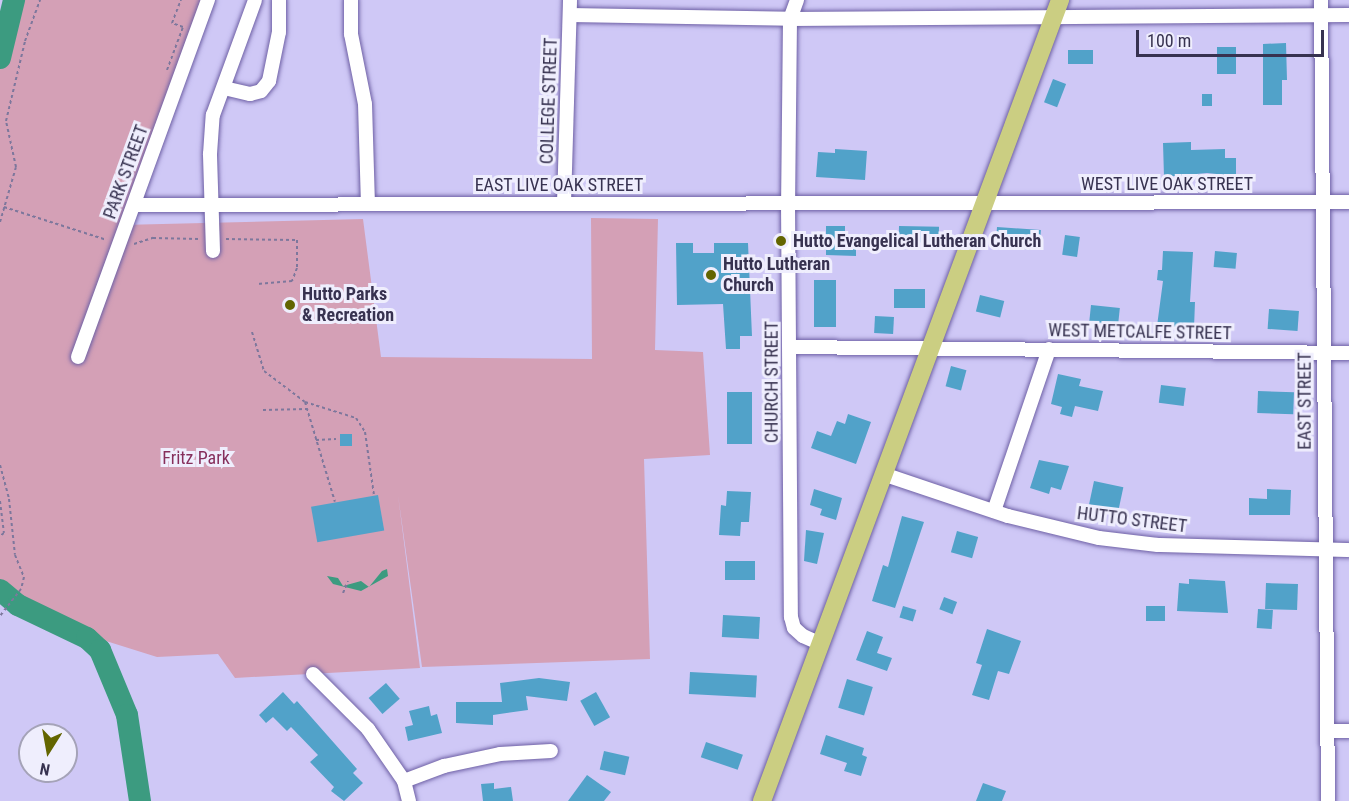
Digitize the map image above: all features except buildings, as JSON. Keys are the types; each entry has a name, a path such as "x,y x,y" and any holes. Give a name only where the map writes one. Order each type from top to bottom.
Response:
{"main road":[{"path":"762,801 1060,0"}],"street":[{"name":"PARK STREET","path":"78,357 208,0"},
{"path":"213,245 210,154 213,115 255,0"},
{"path":"224,88 250,94 261,91 269,81 279,32 279,0"},
{"path":"351,0 351,34 365,104 368,204"},
{"name":"COLLEGE STREET","path":"564,203 570,0"},
{"name":"CHURCH STREET","path":"797,0 790,19 788,202 791,617 794,628 819,643"},
{"name":"EAST STREET","path":"1321,0 1324,550 1328,801"},
{"path":"570,15 790,19 1349,15"},
{"name":"EAST LIVE OAK STREET","path":"134,205 984,201"},
{"name":"WEST LIVE OAK STREET","path":"984,201 1349,202"},
{"name":"WEST METCALFE STREET","path":"790,347 1349,353"},
{"path":"994,512 1049,349"},
{"name":"HUTTO STREET","path":"883,474 994,512 1123,541 1349,550"},
{"path":"313,674 368,729 404,780 410,801"},
{"path":"1328,731 1349,731"},
{"path":"404,780 444,766 500,754 551,751"}],"path":[{"path":"0,222 16,167 6,121 25,41 40,0"},
{"path":"164,80 183,27 172,23 181,0"},
{"path":"4,207 120,243 134,244 153,238 213,245 297,240 297,268 292,281 257,284"},
{"path":"252,332 264,371 305,402 356,418 365,432 374,495"},
{"path":"305,402 335,502"},
{"path":"264,410 307,409"},
{"path":"316,440 336,439"},
{"path":"0,465 9,500 15,555 24,577 21,589 0,616"},
{"path":"0,501 4,533 0,536"},
{"path":"344,592 348,582"}],"green space":[{"name":"Fritz Park","path":"10,0 202,0 121,225 363,219 381,357 592,359 591,218 658,219 655,350 703,352 710,455 644,459 650,659 422,667 398,495 420,668 235,678 218,654 157,657 20,614 0,598 0,45"}],"shaded area":[{"path":"387,569 388,576 370,586 382,571"},
{"path":"327,576 338,578 343,586 361,581 369,587 361,591 333,584"}],"waterway":[{"path":"0,58 14,0"},
{"path":"0,590 18,605 87,638 100,650 127,715 140,801"}],"place":[{"name":"Hutto Evangelical Lutheran Church","path":"781,241"},
{"name":"Hutto Lutheran Church","path":"711,275"},
{"name":"Hutto Parks & Recreation","path":"290,305"}]}
